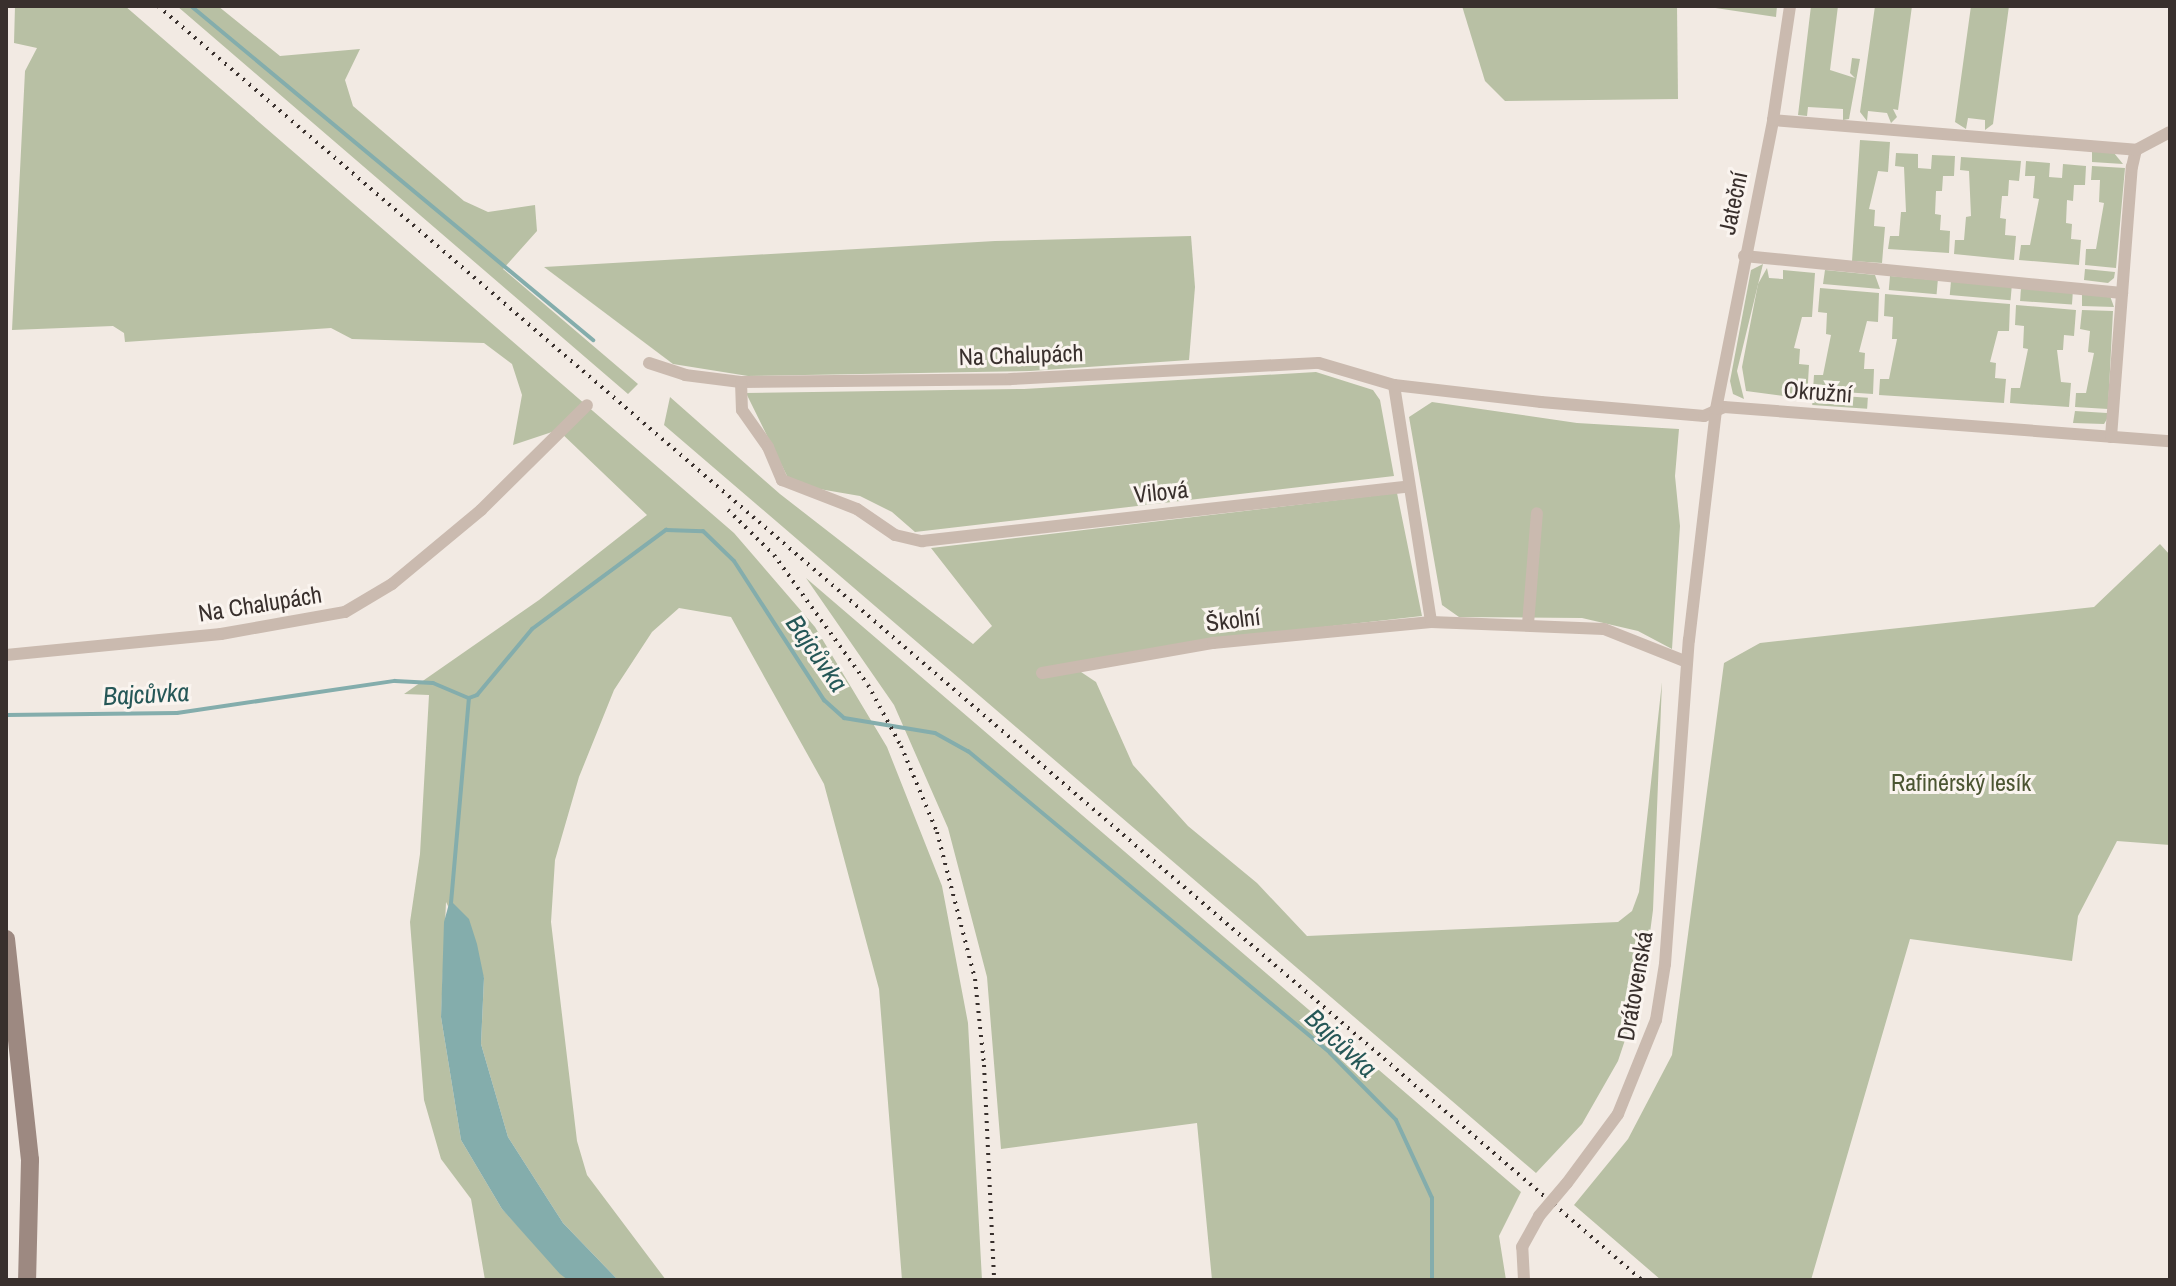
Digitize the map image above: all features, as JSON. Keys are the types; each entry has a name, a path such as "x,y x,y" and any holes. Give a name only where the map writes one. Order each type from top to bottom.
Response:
{"main road":[{"path":"6,939 15,1094 30,1160 27,1280"}],"street":[{"name":"Jateční","path":"1716,409 1773,120 1790,6"},
{"path":"1773,120 2136,150 2170,132"},
{"path":"2111,437 2136,150"},
{"path":"1744,256 2122,293"},
{"name":"Na Chalupách","path":"649,363 685,375 741,382 1011,379 1319,363 1394,385 1704,416 1716,409"},
{"name":"Vilová","path":"741,382 742,410 768,447 782,480 857,509 895,535 922,541 1406,487"},
{"path":"1394,385 1406,487 1431,622"},
{"name":"Na Chalupách","path":"6,655 221,634 345,612 392,584 481,510 587,405"},
{"path":"1687,662 1716,409"},
{"name":"Okružní","path":"1716,409 2170,441"},
{"path":"1528,624 1537,513"},
{"name":"Školní","path":"1042,673 1213,643 1431,622 1528,624 1622,633 1687,662"},
{"name":"Drátovenská","path":"1524,1280 1522,1247 1539,1216 1618,1114 1656,1020 1668,923 1687,662"}],"green space":[{"path":"15,6 125,6 734,533 815,627 887,747 942,886 968,1023 982,1280 902,1280 879,989 824,784 731,617 679,608 652,632 614,690 579,777 555,860 551,922 577,1141 587,1175 666,1280 618,1280 563,1223 508,1137 481,1044 484,978 446,902 441,1017 461,1140 502,1209 568,1280 485,1280 471,1199 441,1159 424,1100 410,922 420,854 429,695 404,694 539,600 647,515 558,430 513,445 522,395 512,364 484,343 352,339 331,328 125,342 124,333 113,326 12,330 25,71 37,48 14,43"},
{"path":"177,6 218,6 280,56 360,49 345,80 353,106 464,201 488,212 535,205 537,231 503,269 638,384 628,394"},
{"path":"1462,6 1677,6 1678,99 1505,101 1485,81"},
{"path":"1702,6 1777,6 1776,17"},
{"path":"1811,6 1838,6 1830,70 1855,78 1850,73 1852,58 1860,59 1849,119 1843,120 1843,109 1808,107 1807,116 1798,115"},
{"path":"1875,6 1912,6 1898,110 1893,109 1897,117 1891,123 1887,113 1868,111 1867,121 1860,112"},
{"path":"1971,6 2009,6 1993,124 1985,130 1985,120 1968,118 1966,129 1955,122"},
{"path":"1860,140 1890,142 1888,172 1878,171 1869,209 1875,210 1874,226 1885,227 1882,263 1852,261"},
{"path":"2092,150 2114,153 2123,164 2092,162"},
{"path":"1896,153 1918,154 1918,168 1931,169 1932,155 1955,156 1954,176 1943,176 1942,191 1936,191 1935,214 1941,215 1940,230 1950,231 1949,253 1888,249 1890,236 1899,236 1901,212 1906,212 1904,167 1895,166"},
{"path":"1961,157 2021,161 2019,181 2009,180 2008,196 2002,196 2000,218 2006,219 2005,235 2016,236 2014,260 1954,254 1955,240 1964,240 1966,217 1971,216 1969,171 1960,170"},
{"path":"2026,161 2050,163 2049,177 2062,178 2063,164 2086,166 2085,185 2074,185 2073,201 2067,200 2066,223 2072,224 2071,239 2081,240 2079,265 2019,260 2021,245 2030,245 2039,199 2033,198 2035,176 2025,176"},
{"path":"2092,166 2125,168 2116,268 2085,265 2086,249 2096,249 2104,203 2099,202 2100,180 2091,180"},
{"path":"1191,236 1195,287 1189,360 1030,371 748,376 673,364 544,267 995,241"},
{"path":"1763,264 1737,371 1744,399 1733,394 1730,381 1751,270"},
{"path":"1767,268 1769,278 1783,279 1783,270 1815,273 1812,317 1802,317 1794,348 1800,349 1799,364 1809,365 1807,399 1746,391 1742,367 1758,284"},
{"path":"2085,269 2115,272 2114,278 2108,283 2084,280"},
{"path":"1825,270 1875,275 1880,289 1823,284"},
{"path":"1890,276 1938,280 1937,294 1889,290"},
{"path":"1951,281 2012,286 2011,300 1950,295"},
{"path":"1820,288 1879,293 1878,322 1867,321 1859,352 1865,353 1864,369 1874,369 1873,394 1813,390 1814,375 1823,375 1831,335 1826,334 1827,313 1818,312"},
{"path":"2021,288 2073,292 2072,305 2020,301"},
{"path":"2082,292 2110,296 2114,307 2082,306"},
{"path":"1885,294 2010,304 2009,331 1998,331 1990,362 1996,363 1995,378 2006,379 2004,403 1879,395 1880,379 1889,379 1897,339 1892,339 1893,317 1884,316"},
{"path":"2016,305 2076,310 2074,336 2064,335 2063,350 2057,350 2061,382 2071,383 2069,407 2010,403 2011,388 2020,388 2028,349 2023,348 2024,326 2015,325"},
{"path":"2082,310 2113,311 2108,409 2075,407 2076,393 2086,393 2094,353 2088,352 2090,331 2080,329"},
{"path":"1316,372 1373,390 1380,400 1394,476 915,532 892,512 860,496 796,485 788,478 746,393 1024,389"},
{"path":"1813,394 1868,398 1867,409 1812,405"},
{"path":"670,397 780,494 973,644 992,626 931,548 1397,493 1422,616 1190,642 1069,664 1096,682 1133,765 1188,826 1257,883 1307,936 1618,922 1632,911 1639,892 1662,682 1653,910 1643,986 1618,1061 1582,1124 1536,1173 664,425"},
{"path":"1432,402 1577,423 1679,429 1675,476 1680,526 1672,649 1638,631 1582,618 1459,617 1442,605 1409,417"},
{"path":"2075,411 2107,413 2107,419 2104,424 2073,423"},
{"name":"Rafinérský lesík","path":"2160,544 2170,555 2170,845 2117,841 2078,916 2072,961 1910,939 1811,1280 1661,1280 1574,1205 1628,1139 1672,1055 1724,663 1760,643 2094,607"},
{"path":"806,578 1521,1192 1499,1236 1506,1280 1212,1280 1197,1123 1001,1149 987,977 948,828 894,705"}],"water":[{"path":"450,900 469,919 477,944 484,978 481,1044 508,1137 563,1223 618,1280 568,1280 560,1274 502,1209 461,1140 441,1017 444,922"}],"waterway":[{"path":"191,6 593,340"},
{"name":"Bajcůvka","path":"6,715 177,713 395,681 433,683 469,698 477,695 532,629 666,530 703,531 734,561 824,700 844,718 935,733 968,751 1330,1053 1396,1120 1432,1198 1432,1280"},
{"path":"451,903 469,698"}],"railway":[{"path":"158,6 1642,1280"},
{"path":"728,510 774,555 868,685 901,746 937,832 975,979 984,1065 994,1280"}]}
